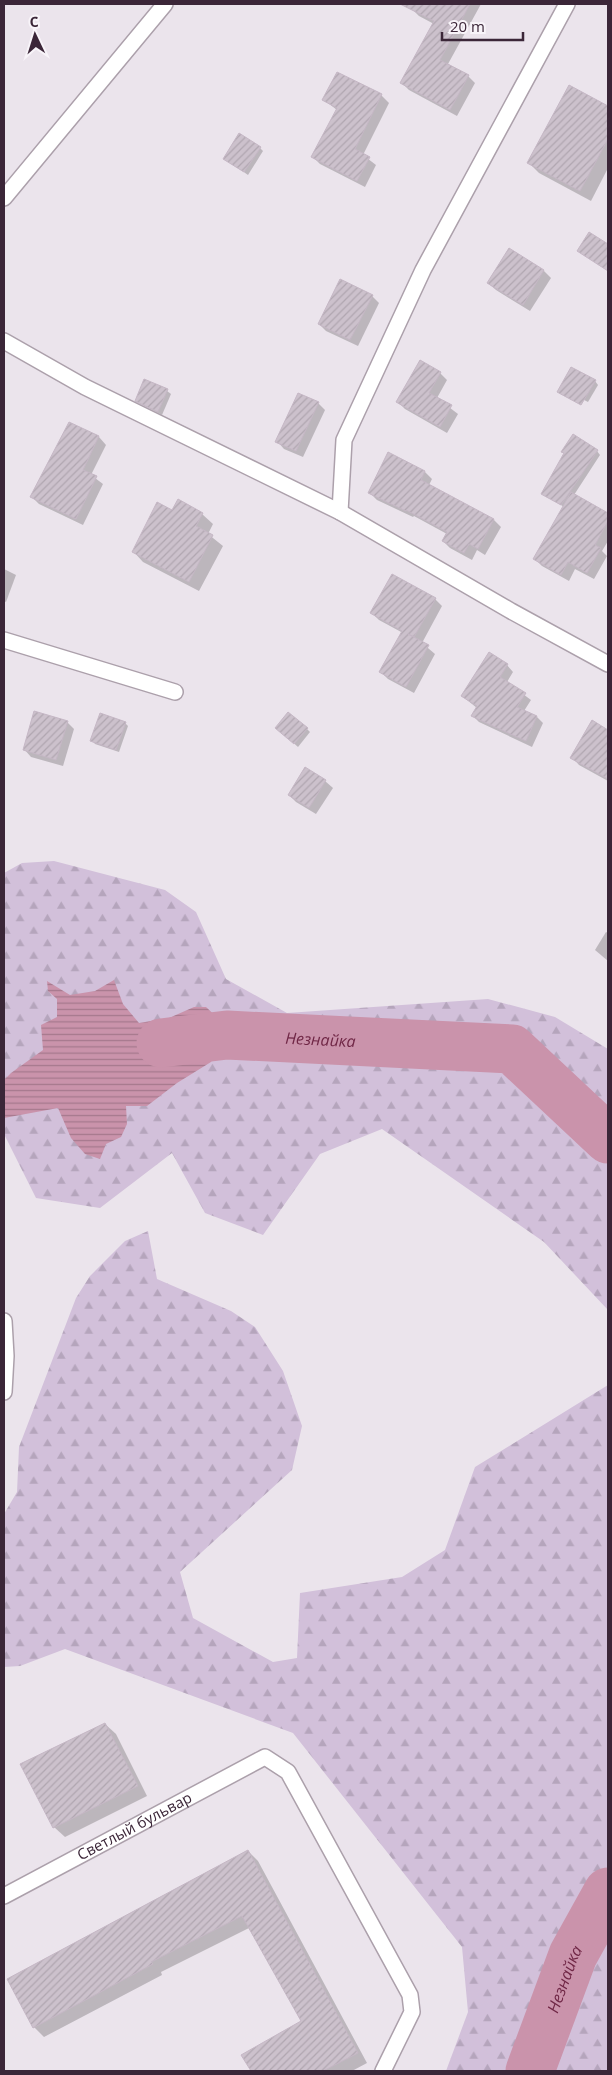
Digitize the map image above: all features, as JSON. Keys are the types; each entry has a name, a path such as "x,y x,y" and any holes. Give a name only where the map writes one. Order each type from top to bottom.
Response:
{"street":[{"path":"4,198 165,4"},
{"path":"340,512 344,440 423,270 567,4"},
{"path":"4,341 85,387 340,512 511,611 608,664"},
{"path":"4,640 175,692"},
{"path":"4,1321 6,1356 4,1392"},
{"name":"Светлый бульвар","path":"4,1896 265,1757 288,1772 410,1995 412,2012 383,2071"}],"green space":[{"path":"54,861 165,890 196,912 226,979 287,1013 488,999 555,1017 608,1049 608,1310 544,1242 382,1129 320,1154 263,1235 205,1213 172,1153 100,1208 36,1198 4,1134 4,873 22,863"},
{"path":"148,1231 157,1279 231,1311 255,1327 283,1371 302,1426 292,1470 180,1572 193,1618 273,1662 297,1658 300,1593 402,1577 445,1550 475,1467 608,1385 608,2071 446,2071 468,2012 462,1947 293,1733 65,1649 20,1666 4,1667 4,1514 17,1492 19,1447 76,1298 90,1276 125,1241"}],"shaded area":[{"path":"114,980 123,1004 139,1023 169,1018 194,1007 206,1007 222,1022 227,1035 211,1062 177,1083 147,1106 126,1106 127,1124 121,1137 106,1144 100,1159 85,1154 71,1138 58,1108 4,1118 4,1080 43,1050 41,1025 57,1017 57,999 48,991 47,981 70,995 95,991"}],"building":[{"path":"400,4 470,4 440,60 469,75 450,110 400,83 434,21"},
{"path":"337,72 382,94 355,149 370,157 357,181 311,157 337,108 322,100"},
{"path":"569,85 608,106 608,139 580,191 527,163"},
{"path":"239,133 261,147 244,172 223,159"},
{"path":"589,232 608,244 608,271 577,251"},
{"path":"509,248 544,270 523,305 487,283"},
{"path":"340,279 373,295 350,340 318,324"},
{"path":"420,360 441,372 429,393 452,405 440,427 396,402"},
{"path":"571,367 596,380 581,405 557,392"},
{"path":"144,379 168,389 158,412 135,401"},
{"path":"298,393 319,402 296,451 275,442"},
{"path":"69,422 99,436 83,470 97,476 76,519 30,497"},
{"path":"573,434 598,450 561,505 541,494 564,453 561,452"},
{"path":"388,452 425,471 421,480 494,519 478,549 469,544 464,553 442,541 447,532 406,510 368,493"},
{"path":"571,492 608,513 608,521 595,545 601,548 587,573 568,562 561,575 533,559"},
{"path":"178,499 203,513 196,526 213,535 189,582 132,552 157,502 172,510"},
{"path":"392,574 436,598 414,637 408,634 429,645 406,687 379,672 402,631 370,613"},
{"path":"489,652 508,664 500,677 526,693 517,707 537,716 526,741 471,716 477,706 461,696"},
{"path":"34,711 68,721 56,760 23,750"},
{"path":"288,712 308,728 294,744 275,728"},
{"path":"100,713 126,722 116,750 90,741"},
{"path":"592,720 608,730 608,779 570,758"},
{"path":"305,767 326,780 309,808 288,795"},
{"path":"105,1723 138,1786 53,1828 20,1764"},
{"path":"248,1850 358,2053 323,2071 251,2071 241,2055 301,2021 242,1916 151,1962 153,1964 33,2028 7,1979"}],"waterway":[{"name":"Незнайка","path":"161,1043 227,1035 512,1049 608,1139"},
{"name":"Незнайка","path":"530,2071 573,1955 608,1892"}]}
